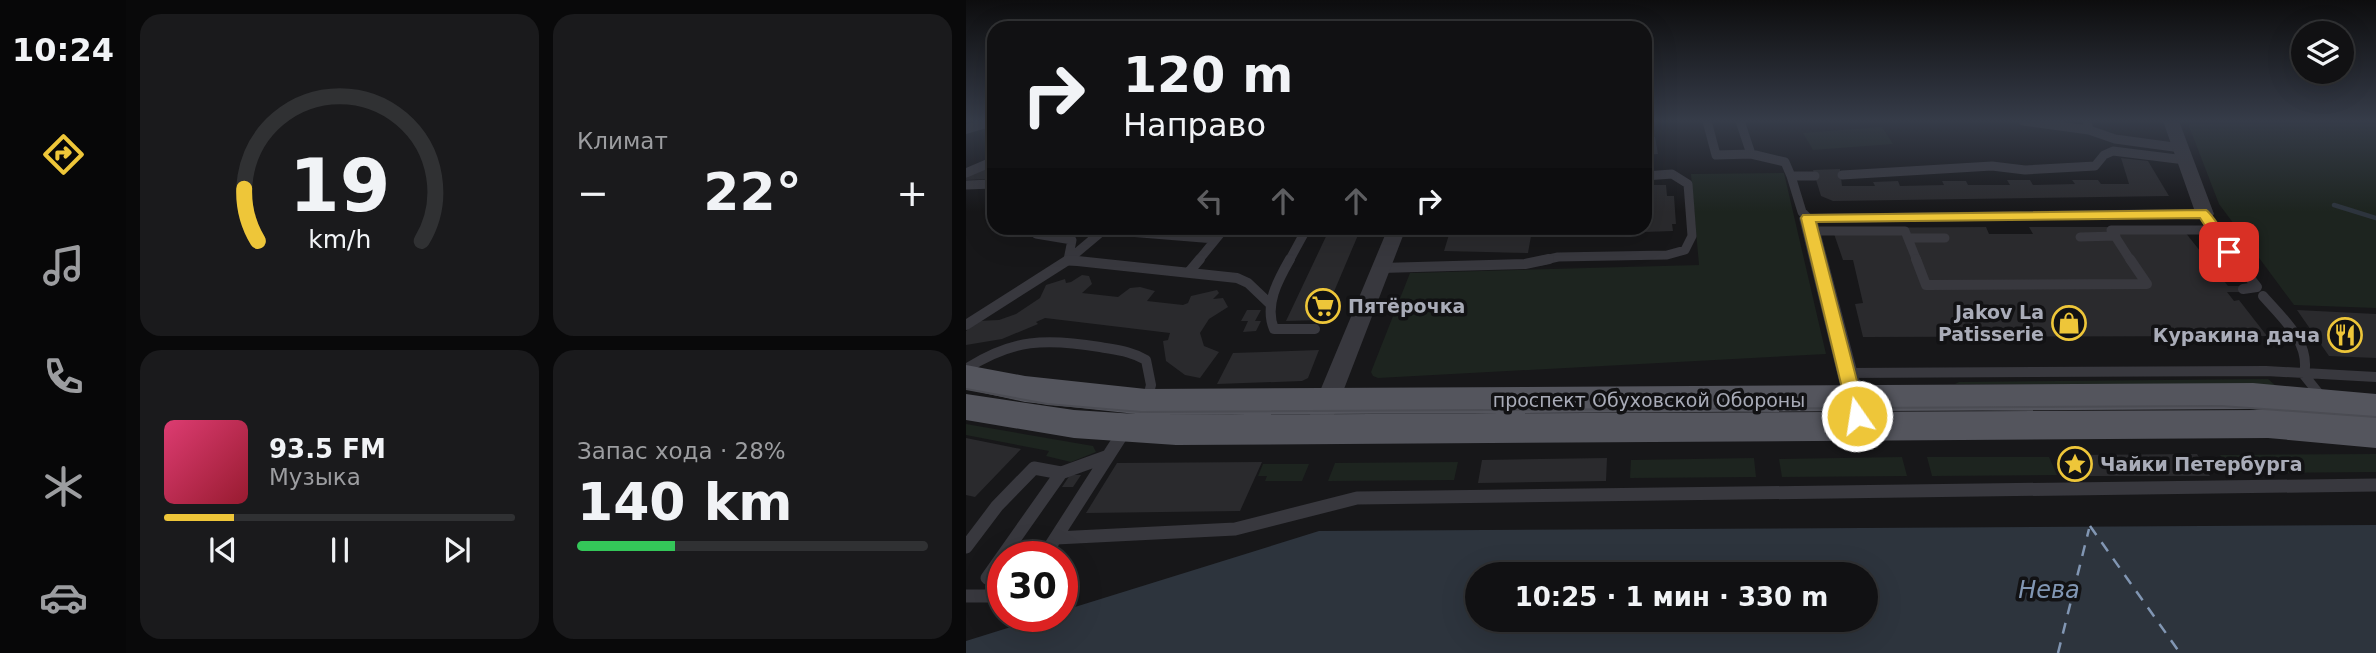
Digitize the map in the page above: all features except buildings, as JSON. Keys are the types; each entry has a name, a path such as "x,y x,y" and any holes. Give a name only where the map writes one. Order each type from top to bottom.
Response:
{"main road":[{"name":"проспект Обуховской Обороны","path":"966,377 1025,389 1127,429"},
{"name":"проспект Обуховской Обороны","path":"1853,399 1933,384 2253,396 2315,388 2376,407"},
{"name":"проспект Обуховской Обороны","path":"966,407 1127,429 1322,416 1853,399 2360,432"}],"street":[{"path":"1853,399 1832,289 1810,225 2209,222 2183,154"},
{"path":"1322,416 1394,235"}],"lane":[{"path":"1715,151 1716,155 1751,154 1785,162 1802,212 1810,225 1905,231 1926,285 2147,284 2111,230 2209,222 2257,287 2243,289"},
{"path":"1842,176 1992,166 2025,170 2095,166 2104,155 2112,151"},
{"path":"2124,151 2183,154"},
{"path":"2172,151 2183,154"},
{"path":"966,173 987,163"},
{"path":"1381,268 1525,264 1558,257 1667,255 1685,250 1692,236 1688,184 1672,174 1652,175"},
{"path":"1791,176 1815,176"},
{"path":"966,185 987,184"},
{"path":"1042,235 1072,240 1068,260"},
{"path":"968,321 1068,260 1098,235"},
{"path":"1171,235 1215,239"},
{"path":"1189,272 1219,235"},
{"path":"1303,235 1269,303 1271,326 1274,329 1315,329"},
{"path":"2080,237 2116,236"},
{"path":"1908,238 1945,238"},
{"path":"1068,260 1243,280 1269,303"},
{"path":"2263,296 2304,348 2315,388 2360,432"},
{"path":"966,369 987,356 1032,340 1134,353 1146,360 1153,389 1054,541"},
{"path":"2315,388 2339,373 2376,377"},
{"path":"986,578 1061,474 1127,429"},
{"path":"966,547 997,506 1034,468 1061,474"},
{"path":"1056,538 1235,529 1357,498 2376,485"},
{"path":"966,596 987,596"}],"shaded area":[{"path":"2199,151 2376,151 2376,308 2294,305 2219,204"},
{"path":"1784,173 1826,354 1378,378 1371,372 1410,273 1699,265 1691,174"},
{"path":"2268,379 2275,385 1955,384 1959,382"},
{"path":"966,424 1093,446 1096,452 1071,462 1046,456 1049,451 966,435"},
{"path":"2376,454 2376,472 2232,473 2220,455"},
{"path":"1902,457 1907,476 1782,477 1779,459"},
{"path":"1927,457 2049,457 2057,475 1932,476"},
{"path":"1754,458 1756,477 1630,478 1631,460"},
{"path":"1458,462 1454,480 1328,481 1335,463"},
{"path":"1263,464 1309,464 1302,481 1265,481 1267,476 1258,476"}],"water":[{"name":"Нева","path":"2376,525 2376,653 966,653 966,641 995,632 1078,632 1078,606 1319,531"}],"waterway":[{"path":"2334,205 2376,218"}],"ferry route":[{"path":"2090,526 2180,653"},
{"path":"2058,653 2089,529"}],"tram line":[{"path":"966,389 1047,404 1141,412 2221,406 2376,417"}],"place":[{"name":"Пятёрочка","path":"1323,306"},
{"name":"Jakov La Patisserie","path":"2069,323"},
{"name":"Куракина дача","path":"2345,335"},
{"name":"Чайки Петербурга","path":"2075,464"}],"route":[{"path":"1857,416 1808,218 2206,214 2212,230 2229,252"}]}
